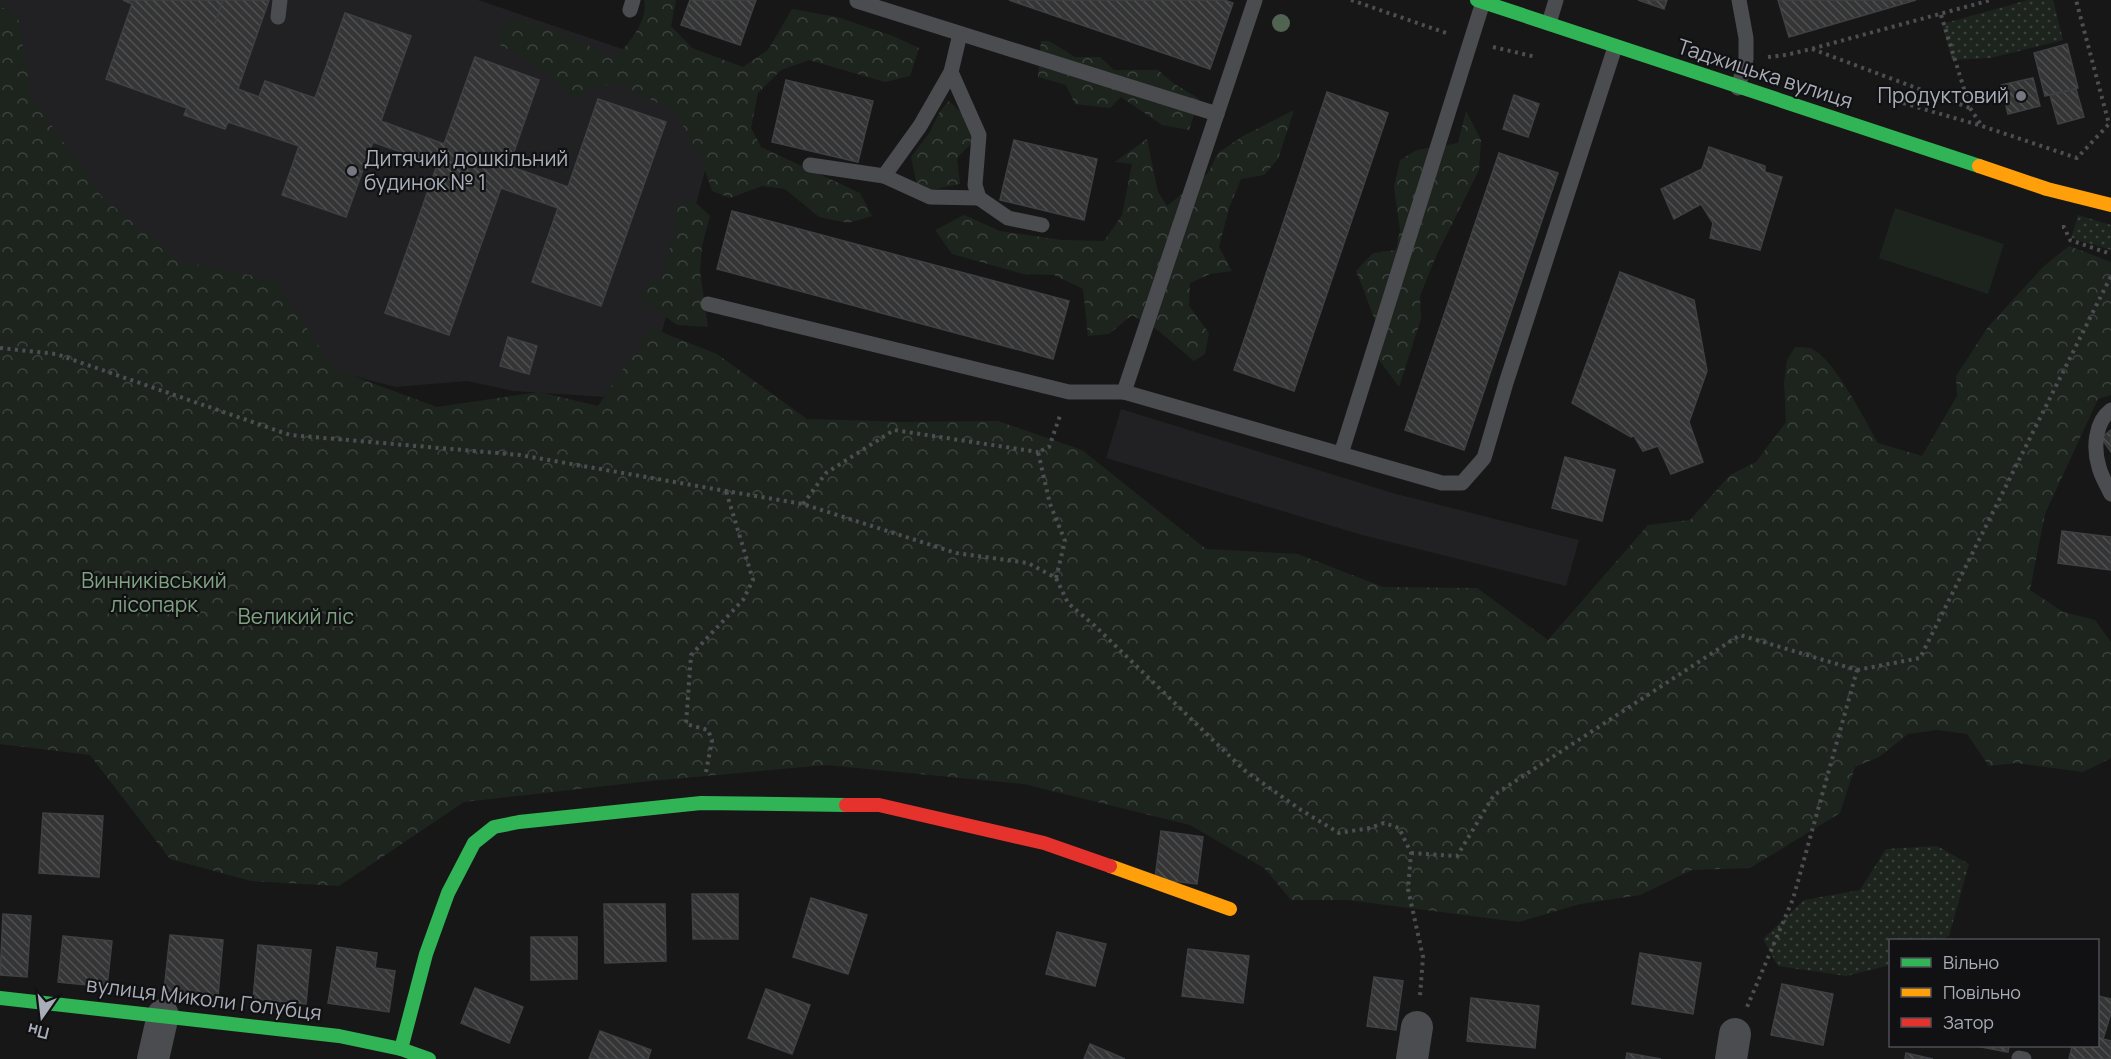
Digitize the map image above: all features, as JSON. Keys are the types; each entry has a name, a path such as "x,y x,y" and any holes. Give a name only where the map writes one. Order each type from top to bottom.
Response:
{"street":[{"name":"Таджицька вулиця","path":"1480,1 2047,189 2111,205"},
{"path":"401,1049 426,954 448,893 474,843 494,827 519,822 701,803 879,805 1044,843 1230,909"},
{"name":"вулиця Миколи Голубця","path":"0,998 339,1036 401,1049 429,1059"},
{"path":"153,1059 163,1015"},
{"path":"1412,1059 1417,1027"}],"lane":[{"path":"278,17 280,0"},
{"path":"1124,392 1255,0"},
{"path":"1549,23 1556,0"},
{"path":"1738,88 1746,59 1746,38 1739,0"},
{"path":"857,1 1217,114"},
{"path":"1341,454 1480,1"},
{"path":"884,176 920,126 951,72 960,34"},
{"path":"708,304 1069,392 1124,392 1442,483 1462,483 1484,458 1506,383 1615,47"},
{"path":"951,72 979,135 975,185 979,198"},
{"path":"810,165 884,176 930,197 979,198 1008,218 1042,225"},
{"path":"2111,410 2102,417 2096,443 2099,468 2111,494"}],"path":[{"path":"1786,55 1991,0"},
{"path":"2076,0 2109,124 2077,158"},
{"path":"1941,15 1971,108 1982,126"},
{"path":"1812,49 1971,108"},
{"path":"2064,228 2070,240 2111,254"},
{"path":"1411,853 1457,856 1494,795 1740,635 1857,670 1920,658 2111,276"},
{"path":"0,348 56,354 290,435 520,455 803,504 956,552 1028,563 1056,578 1068,603 1095,626 1244,770 1301,810 1339,832 1370,828 1384,823 1399,828 1411,853 1408,889 1423,957 1417,1027"},
{"path":"803,504 826,472 894,430 1038,452 1048,447 1069,392"},
{"path":"1038,452 1050,504 1065,541 1056,578"},
{"path":"712,740 708,730 686,724 692,655 743,600 753,580 726,491"},
{"path":"1733,1046 1793,899 1857,670"}],"shaded area":[{"name":"Дитячий дошкільний будинок № 1","path":"0,0 478,0 708,78 725,96 647,388 621,398 513,391 467,381 396,387 67,305 0,245"},
{"path":"1121,409 1396,494 1579,540 1566,586 1362,535 1106,458"}],"green space":[{"path":"644,0 676,0 671,26 692,48 743,67 768,50 792,9 837,17 893,36 919,48 910,76 885,82 809,60 781,70 758,93 751,128 761,147 860,193 872,216 848,223 819,217 785,189 762,186 730,198 712,191 701,158 675,111 616,83 589,89 574,99 548,74 498,44 500,27 518,19 569,37 615,58 640,24 645,8"},
{"path":"2028,0 2053,0 2063,40 1990,58 1952,60 1942,24"},
{"name":"Великий ліс","path":"0,6 18,17 31,96 102,197 180,261 275,280 334,369 437,407 539,392 598,406 651,328 717,354 807,419 905,422 998,421 1082,450 1206,549 1298,554 1383,587 1477,588 1548,640 1648,525 1690,520 1730,475 1756,462 1786,422 1784,383 1787,360 1795,347 1810,348 1819,353 1828,363 1848,390 1878,443 1922,456 1957,396 1956,376 1988,327 2044,266 2069,246 2111,262 2111,395 2098,399 2045,514 2030,590 2063,612 2095,620 2111,642 2111,758 2083,772 2016,763 1989,766 1967,734 1937,730 1908,734 1879,757 1855,767 1840,813 1750,868 1692,870 1640,895 1580,904 1519,922 1347,900 1291,900 1264,868 1190,825 1024,784 826,765 650,781 464,802 339,886 251,881 170,859 90,755 0,744"},
{"path":"1041,41 1049,41 1075,57 1100,57 1114,70 1158,70 1173,83 1199,99 1189,130 1162,125 1121,97 1110,108 1075,104 1066,85 1038,77"},
{"path":"949,101 975,126 979,135 957,158 960,184 919,195 911,157 930,132 940,111"},
{"path":"1294,110 1278,159 1264,175 1241,179 1229,208 1219,247 1232,271 1210,274 1190,283 1189,306 1209,333 1205,354 1194,361 1159,331 1132,315 1109,334 1088,336 1083,289 1054,275 1023,274 952,254 935,230 964,215 1000,231 1061,240 1104,241 1122,215 1132,164 1115,162 1147,139 1158,192 1167,206 1208,173 1218,153 1243,136"},
{"path":"1466,111 1481,140 1479,170 1437,254 1420,296 1421,319 1399,387 1379,360 1384,338 1356,271 1373,253 1396,250 1400,230 1394,187 1400,160 1417,150 1458,143"},
{"path":"693,200 710,216 702,246 700,271 708,327 677,325 638,297 662,275 674,233 676,205"},
{"path":"1895,208 2004,244 1988,294 1879,258"},
{"path":"2078,215 2111,225 2111,250 2071,238"},
{"path":"1937,846 1969,864 1949,936 1942,939 1889,939 1889,965 1846,976 1778,966 1763,939 1804,900 1860,890 1886,849"}],"building":[{"path":"123,0 269,0 238,89 259,97 265,81 315,98 345,13 411,36 381,121 444,144 475,57 539,80 509,166 568,187 598,99 666,122 601,306 532,282 558,208 501,188 449,335 385,313 437,165 373,142 346,217 282,195 299,146 228,122 225,129 184,115 187,108 106,79 132,4"},
{"path":"690,0 756,0 740,45 681,25"},
{"path":"1009,0 1224,0 1233,3 1210,69"},
{"path":"1638,0 1667,0 1664,9"},
{"path":"1778,0 1916,0 1789,37"},
{"path":"2067,44 2078,88 2045,96 2034,53"},
{"name":"Продуктовий","path":"2033,78 2040,106 2008,114 2001,85"},
{"path":"786,80 873,101 858,162 772,142"},
{"path":"2076,89 2084,117 2058,124 2050,95"},
{"path":"1327,92 1388,113 1294,391 1234,370"},
{"path":"1514,95 1539,104 1528,137 1503,129"},
{"path":"1014,140 1097,159 1084,220 1000,200"},
{"path":"1709,147 1765,166 1765,172 1782,177 1760,250 1710,238 1713,223 1701,204 1674,219 1661,189 1702,169"},
{"path":"1499,153 1558,173 1464,450 1405,430"},
{"path":"732,211 1069,301 1053,359 717,269"},
{"path":"1620,272 1694,300 1707,371 1689,422 1703,462 1671,474 1658,446 1643,451 1634,436 1631,437 1572,403"},
{"path":"508,337 537,346 529,374 500,366"},
{"path":"2111,430 2111,452 2101,438"},
{"path":"1565,457 1615,470 1602,521 1552,508"},
{"path":"2062,531 2111,537 2111,570 2058,563"},
{"path":"43,813 103,816 99,877 39,873"},
{"path":"1161,831 1203,837 1197,884 1155,879"},
{"path":"692,894 738,894 738,939 693,939"},
{"path":"811,898 867,915 848,974 793,957"},
{"path":"604,904 665,904 666,961 605,963"},
{"path":"3,914 31,916 27,977 0,975"},
{"path":"1057,932 1106,944 1095,986 1046,974"},
{"path":"170,935 223,940 218,996 164,991"},
{"path":"63,936 112,941 107,987 58,982"},
{"path":"531,937 577,937 577,979 531,980"},
{"path":"258,945 311,950 306,1004 253,999"},
{"path":"337,947 377,953 375,968 395,971 389,1012 328,1003"},
{"path":"1188,949 1249,956 1243,1003 1182,996"},
{"path":"1640,953 1701,963 1693,1014 1632,1004"},
{"path":"1374,977 1403,981 1396,1030 1367,1026"},
{"path":"1782,984 1833,994 1823,1045 1771,1035"},
{"path":"475,988 523,1007 509,1043 461,1023"},
{"path":"766,989 810,1005 792,1054 748,1038"},
{"path":"2099,996 2111,999 2111,1013 2103,1039 2111,1041 2111,1059 2069,1059 2072,1047 2099,1047"},
{"path":"1471,998 1539,1006 1535,1048 1467,1041"},
{"path":"600,1031 651,1050 648,1059 589,1059"},
{"path":"1090,1044 1125,1059 1084,1059"},
{"path":"1981,1047 2009,1047 2008,1052"},
{"path":"1627,1053 1661,1059 1626,1059"},
{"path":"1906,1053 1933,1059 1905,1059"}],"traffic: fast":[{"path":"1477,0 1979,166"},
{"path":"401,1049 426,954 448,893 474,843 494,827 519,822 701,803 846,805"},
{"path":"0,998 339,1036 401,1049 429,1059"}],"traffic: slow":[{"path":"1979,166 2047,189 2111,205"},
{"path":"1110,866 1230,909"}],"traffic: jam":[{"path":"846,805 879,805 1044,843 1110,866"}],"place":[{"name":"Продуктовий","path":"2021,96"},
{"name":"Дитячий дошкільний будинок № 1","path":"352,171"}],"park label":[{"name":"Винниківський лісопарк","path":"154,593"}]}
